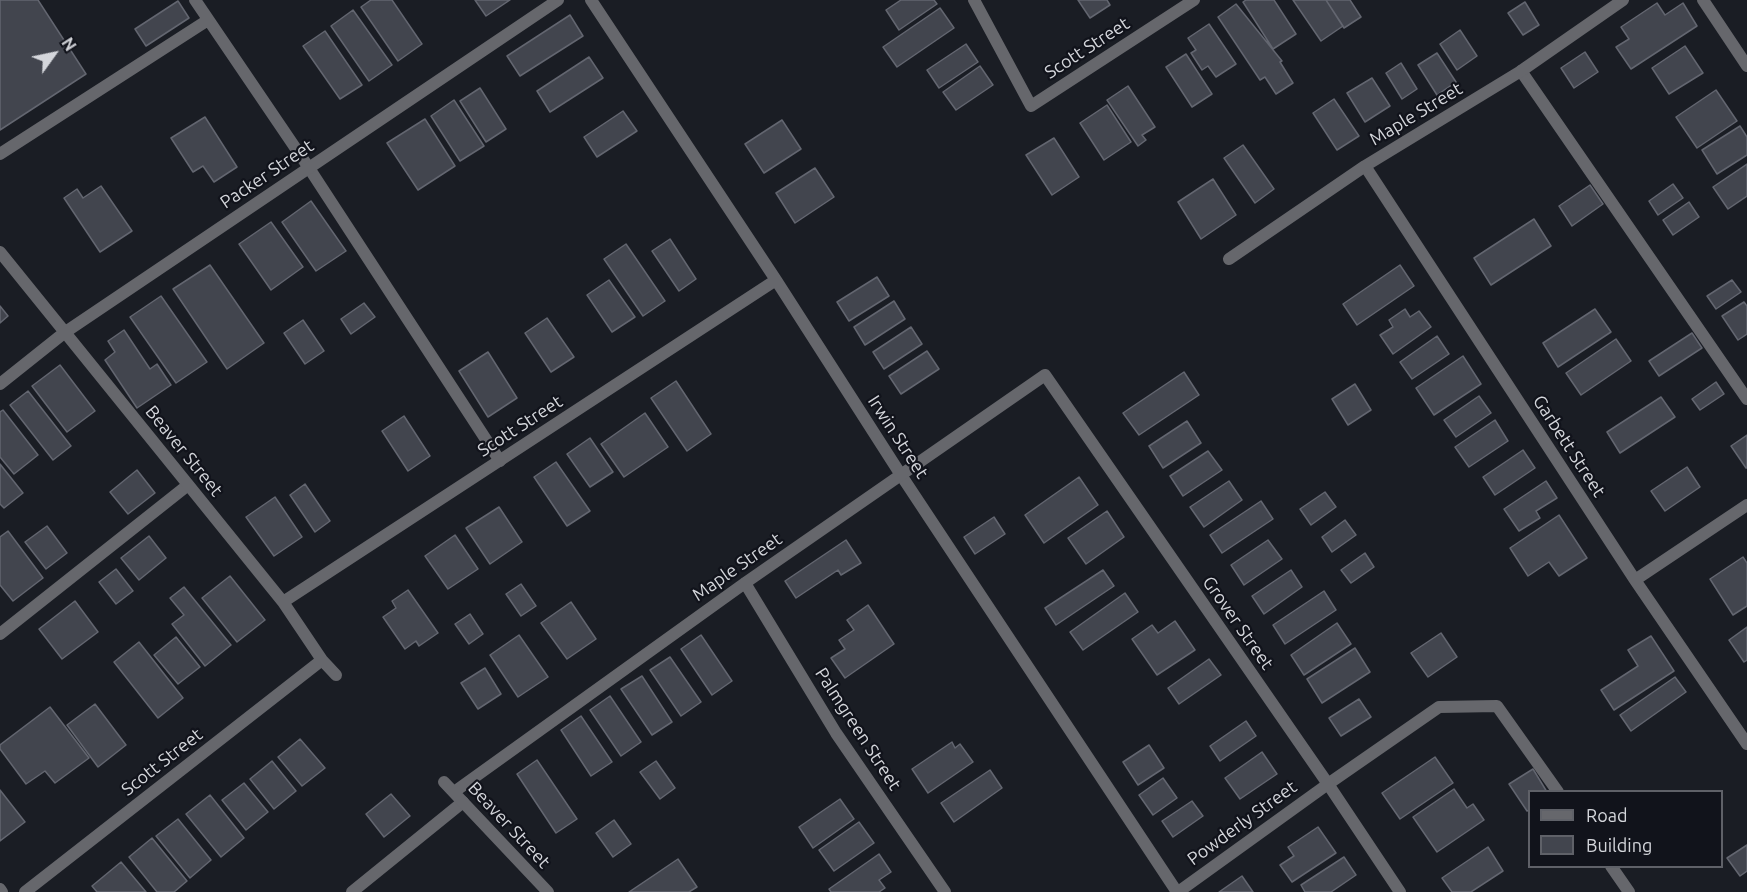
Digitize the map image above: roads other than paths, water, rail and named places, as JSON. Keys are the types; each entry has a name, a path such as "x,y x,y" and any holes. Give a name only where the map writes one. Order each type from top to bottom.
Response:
{"street":[{"path":"195,0 309,168 500,461"},
{"name":"Packer Street","path":"0,384 64,333 558,0"},
{"name":"Irwin Street","path":"591,0 776,280 901,476 1177,892"},
{"name":"Scott Street","path":"974,0 1031,106 1194,0"},
{"name":"Maple Street","path":"1229,259 1365,166 1521,71 1623,0"},
{"path":"1703,0 1747,66"},
{"path":"0,154 208,20"},
{"path":"1521,71 1747,399"},
{"name":"Garbett Street","path":"1365,166 1635,580 1747,744"},
{"name":"Beaver Street","path":"0,252 283,602 322,660 336,675"},
{"name":"Scott Street","path":"283,602 776,280"},
{"name":"Maple Street","path":"454,792 745,583 1045,375"},
{"name":"Grover Street","path":"1045,375 1400,892"},
{"path":"0,634 188,484"},
{"path":"1635,580 1747,505"},
{"name":"Palmgreen Street","path":"745,583 836,733 945,892"},
{"name":"Scott Street","path":"25,892 322,660"},
{"name":"Powderly Street","path":"1177,892 1439,707 1497,706 1557,790"},
{"name":"Beaver Street","path":"444,782 548,892"},
{"path":"352,892 463,802"},
{"path":"1612,868 1629,892"}]}
